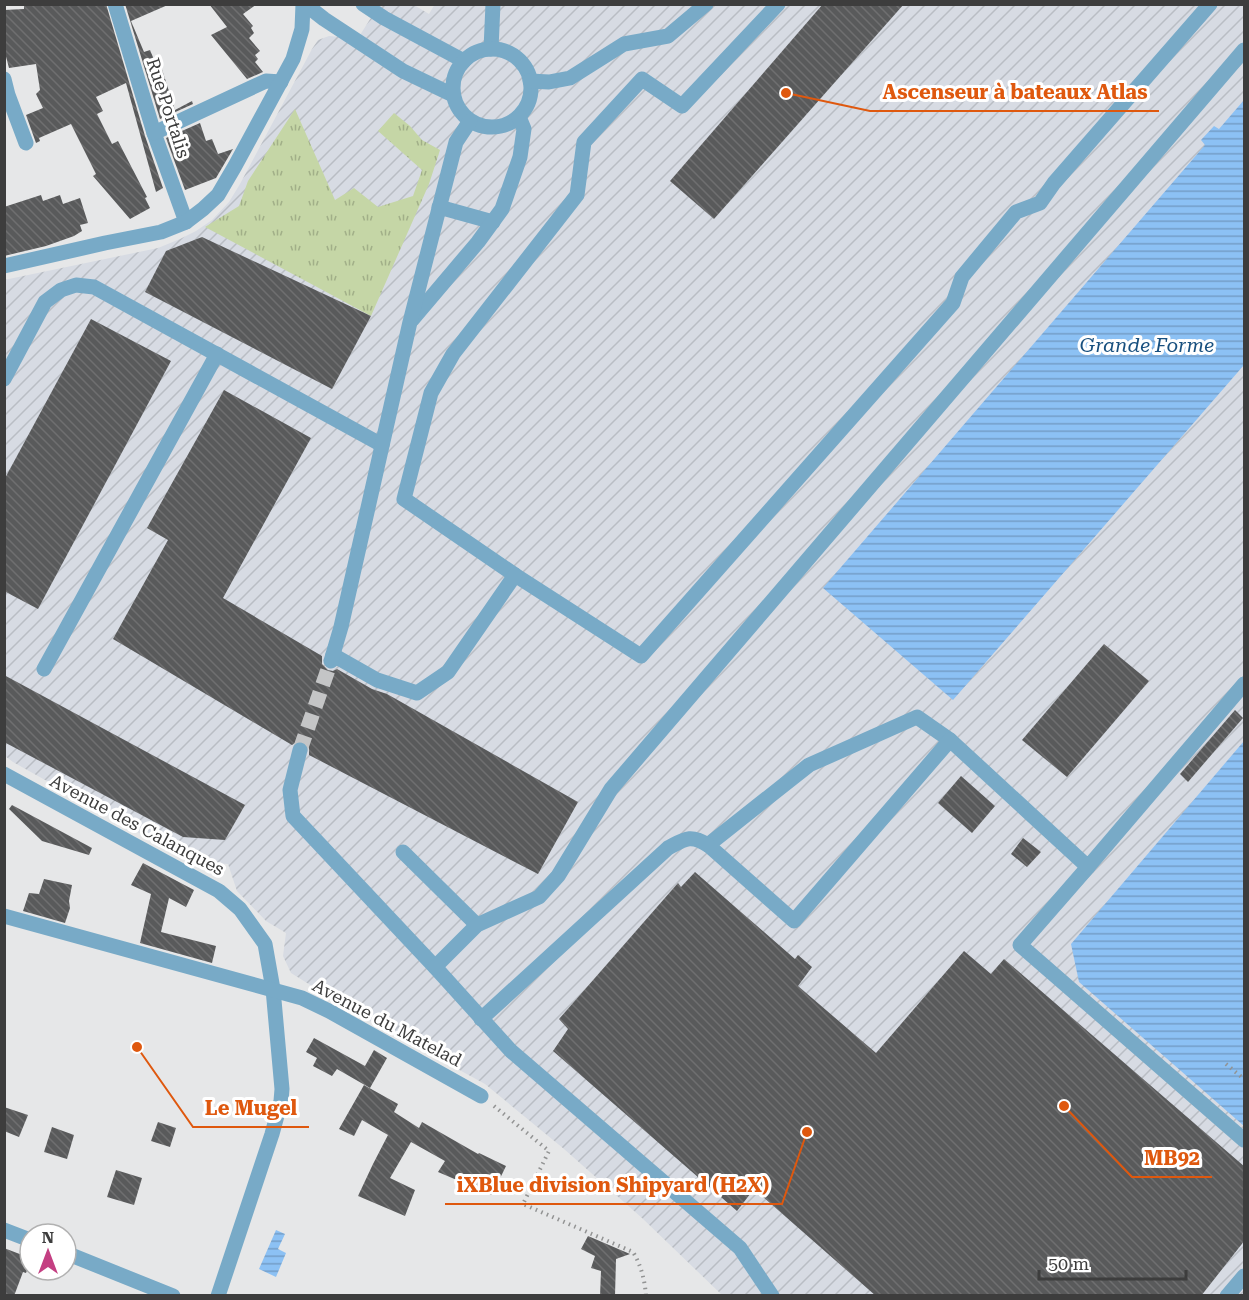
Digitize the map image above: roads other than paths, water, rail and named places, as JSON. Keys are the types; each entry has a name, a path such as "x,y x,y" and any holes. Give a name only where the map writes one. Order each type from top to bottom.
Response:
{"street":[{"name":"Rue Portalis","path":"115,4 154,133 186,222"},
{"path":"4,266 161,232 186,222 218,195 293,59 302,29 303,4"},
{"path":"309,4 310,8 324,19 403,71 453,95"},
{"path":"363,4 464,62"},
{"path":"491,49 493,4"},
{"path":"530,81 549,82 570,78 624,44 668,36 706,4"},
{"path":"778,4 682,106 642,79 584,142 577,195 453,354 431,393 404,499 515,575 641,656 953,303 962,277 1016,212 1040,203 1054,183 1210,4"},
{"path":"491,49 506,52 517,58 526,68 531,94 519,117 508,124 495,127 482,126 470,121 461,112 452,89 454,76 464,62 469,56 491,49"},
{"path":"435,967 477,925 539,897 558,876 611,789 1245,50"},
{"path":"4,80 26,143"},
{"path":"154,133 266,81 281,82"},
{"path":"410,322 478,242 502,209 520,157 524,129 519,117"},
{"path":"470,121 456,142 439,207 332,658 376,680 417,693 448,672 515,575"},
{"path":"439,207 493,222"},
{"path":"4,379 45,302 61,290 76,285 94,287 382,445"},
{"path":"44,669 217,354"},
{"path":"1245,684 1020,945 1245,1140"},
{"path":"708,845 809,765 917,717 950,740 1088,867"},
{"path":"481,1019 668,848 687,838 698,839 708,845 794,921 950,740"},
{"path":"300,750 290,790 293,816 511,1051 740,1248 772,1296"},
{"name":"Avenue des Calanques","path":"6,778 219,891 240,909 265,944 273,988 282,1089 281,1101 218,1296"},
{"path":"403,852 477,925"},
{"name":"Avenue du Matelad","path":"4,915 273,988 302,998 481,1096"},
{"path":"78,1258 173,1296"},
{"path":"1227,1296 1245,1276"}],"water":[{"name":"Grande Forme","path":"1244,100 1244,365 953,700 823,588 1205,145 1201,140 1214,126 1219,129"},
{"path":"1244,741 1244,1126 1079,982 1071,944"},
{"path":"276,1230 285,1234 278,1249 286,1253 276,1277 259,1269"}],"tunnel":[{"path":"300,750 331,661"}],"place":[{"name":"Ascenseur à bateaux Atlas","path":"786,93"},
{"name":"Le Mugel","path":"137,1047"},
{"name":"MB92","path":"1064,1106"},
{"name":"iXBlue division Shipyard (H2X)","path":"807,1132"}]}
